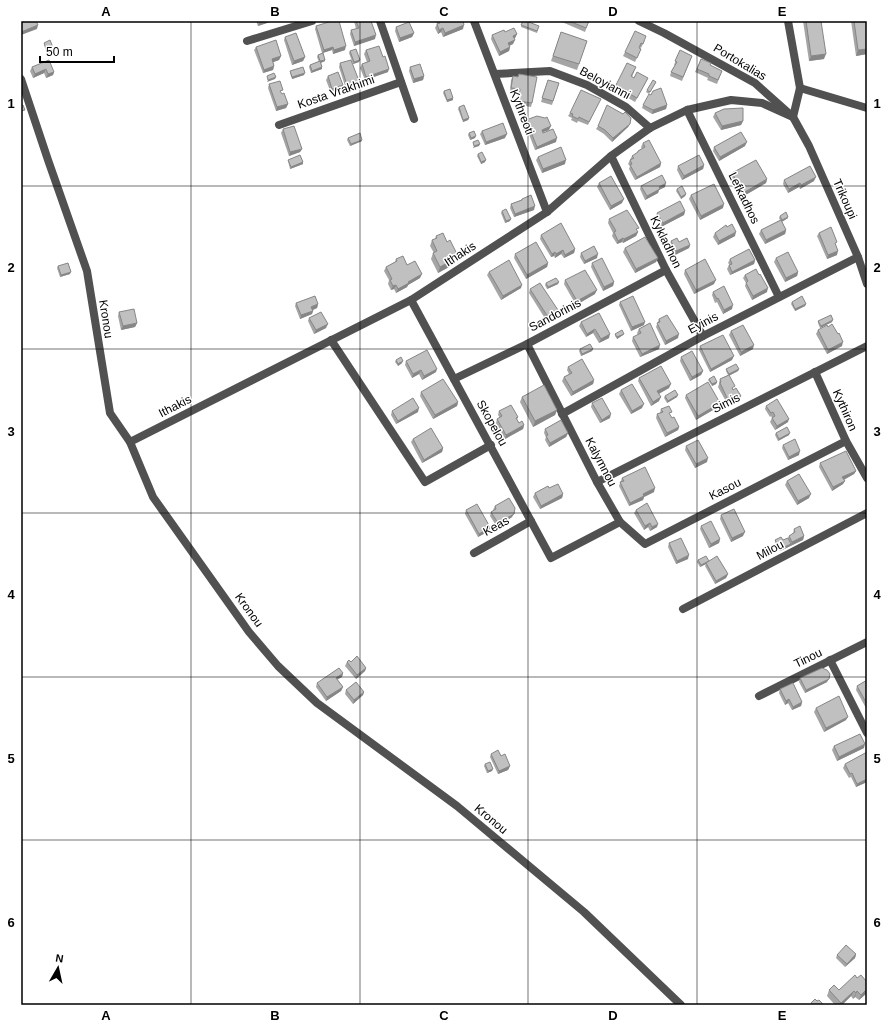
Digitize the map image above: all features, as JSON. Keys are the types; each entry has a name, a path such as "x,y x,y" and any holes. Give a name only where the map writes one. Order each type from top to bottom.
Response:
{"street":[{"path":"246,41 312,21"},
{"path":"380,21 414,119"},
{"name":"Kythreoti","path":"474,21 547,212"},
{"name":"Portokalias","path":"639,21 664,33 755,83 793,117 808,146"},
{"path":"788,21 800,88 793,117"},
{"name":"Beloyianni","path":"495,74 550,71 594,89 626,107 650,128"},
{"name":"Kronou","path":"21,79 87,271 110,413 130,442 153,497 249,632 278,666 317,703 463,811 584,912 681,1005"},
{"name":"Kosta Vrakhimi","path":"279,125 401,82"},
{"path":"800,88 867,108"},
{"name":"Ithakis","path":"130,442 411,300 547,212 611,156 650,128 687,110 731,100 762,104 793,117"},
{"name":"Lefkadhos","path":"687,110 780,297"},
{"name":"Trikoupi","path":"808,146 858,257 867,284"},
{"name":"Kykladhon","path":"611,156 666,270 703,336"},
{"name":"Eyinis","path":"562,414 703,336 858,257"},
{"name":"Sandorinis","path":"454,379 527,344 666,270"},
{"name":"Skopelou","path":"411,300 551,558 620,522"},
{"path":"331,340 425,482 491,445"},
{"name":"Kalymnou","path":"527,344 597,482 620,522"},
{"name":"Simis","path":"597,482 867,346"},
{"name":"Kythiron","path":"815,372 846,441 867,478"},
{"name":"Kasou","path":"620,522 646,544 846,441"},
{"name":"Milou","path":"683,609 867,513"},
{"name":"Keas","path":"474,553 531,521"},
{"name":"Tinou","path":"759,696 867,642"},
{"path":"830,660 867,733"}],"building":[{"path":"36,21 38,25 21,32 21,23"},
{"path":"332,21 339,21 346,46 334,50 333,47 324,50 316,26"},
{"path":"356,21 371,21 376,35 355,42 351,30 359,28"},
{"path":"439,21 463,21 464,25 445,33 443,28 439,30 437,24 440,23"},
{"path":"523,21 539,26 537,31 521,25"},
{"path":"569,21 589,21 586,28"},
{"path":"806,21 821,21 826,54 811,56"},
{"path":"854,21 867,21 867,49 858,50"},
{"path":"409,22 414,33 400,38 396,27"},
{"path":"514,28 517,34 513,36 515,40 508,43 510,47 500,52 492,35"},
{"path":"635,31 646,36 643,44 641,43 639,48 641,49 637,58 625,52"},
{"path":"561,32 587,41 579,64 553,56"},
{"path":"296,33 305,57 294,61 285,37"},
{"path":"50,40 54,50 48,52 44,43"},
{"path":"276,40 281,56 272,59 274,66 264,70 256,47"},
{"path":"379,46 383,57 385,56 389,69 366,77 362,64 370,61 366,50"},
{"path":"356,49 360,60 354,62 350,51"},
{"path":"680,50 692,56 683,77 671,72 677,62 675,61"},
{"path":"323,53 325,60 320,61 318,55"},
{"path":"701,59 711,63 710,65 722,71 718,80 697,69"},
{"path":"49,60 54,72 48,74 46,69 35,74 32,67"},
{"path":"351,60 359,81 347,85 340,63"},
{"path":"320,61 322,67 312,71 310,65"},
{"path":"627,63 636,67 631,76 634,78 637,72 648,78 637,98 616,85"},
{"path":"420,64 424,76 414,79 410,67"},
{"path":"303,67 305,73 292,77 290,71"},
{"path":"338,72 343,85 332,89 328,76"},
{"path":"274,73 276,77 268,80 267,76"},
{"path":"519,74 537,77 532,103 518,101 520,89 511,88 513,76 518,77"},
{"path":"548,80 559,83 553,101 542,98"},
{"path":"653,80 656,82 650,92 647,90"},
{"path":"280,81 283,90 280,91 282,94 284,93 288,104 277,107 269,84"},
{"path":"661,88 667,105 653,110 643,105 649,94 651,95 653,91"},
{"path":"450,89 453,98 447,100 444,91"},
{"path":"581,90 601,99 589,122 579,117 578,119 570,113"},
{"path":"21,105 23,105 25,110 21,111"},
{"path":"464,105 469,118 463,120 459,107"},
{"path":"607,105 623,114 625,112 631,118 630,124 613,138 605,130 598,126"},
{"path":"743,108 743,121 722,126 715,113 724,109"},
{"path":"537,116 547,117 551,126 542,130 543,133 553,129 557,138 537,147 526,120"},
{"path":"503,123 507,134 486,142 482,131"},
{"path":"294,126 302,149 290,152 283,129"},
{"path":"474,131 476,136 471,138 469,133"},
{"path":"741,132 747,142 720,157 714,147"},
{"path":"360,133 362,140 351,144 348,138"},
{"path":"478,140 480,144 474,146 473,142"},
{"path":"649,140 661,163 637,177 630,165 632,164 630,160 634,158 632,156 645,147 643,143"},
{"path":"561,147 566,160 543,169 538,157"},
{"path":"482,152 486,160 481,162 478,154"},
{"path":"300,155 303,162 291,167 288,160"},
{"path":"699,155 704,165 684,176 678,166"},
{"path":"756,160 767,179 743,193 732,173"},
{"path":"810,166 816,177 801,185 800,183 789,189 784,180"},
{"path":"662,175 666,183 659,187 660,189 647,196 641,186"},
{"path":"611,176 624,199 611,206 599,183"},
{"path":"714,184 724,204 701,216 691,195"},
{"path":"682,186 686,194 681,197 677,189"},
{"path":"531,195 535,206 515,214 511,204"},
{"path":"680,201 685,211 663,223 657,213"},
{"path":"506,209 511,219 506,221 502,211"},
{"path":"627,210 639,228 636,229 638,232 618,241 614,232 616,231 609,219"},
{"path":"786,212 788,217 782,220 780,216"},
{"path":"781,220 786,230 766,240 761,230"},
{"path":"561,223 575,249 565,255 563,250 556,254 555,252 552,254 541,235"},
{"path":"732,224 736,232 719,241 715,233 726,225 727,227"},
{"path":"831,227 837,242 835,243 838,251 828,255 819,233"},
{"path":"443,233 447,242 450,240 457,254 450,258 451,261 440,267 433,253 437,251 432,240 437,238 436,236"},
{"path":"645,237 658,258 636,269 625,248"},
{"path":"677,238 679,242 687,238 690,245 676,251 671,241"},
{"path":"536,242 548,263 527,275 515,254"},
{"path":"594,246 598,254 585,261 581,253"},
{"path":"749,249 755,260 732,272 729,265 732,264 730,259"},
{"path":"788,252 798,272 786,278 776,258"},
{"path":"403,256 407,265 415,261 422,274 398,289 396,285 393,286 390,280 392,279 386,267 397,261 396,259"},
{"path":"602,258 614,282 604,287 592,263"},
{"path":"705,259 716,280 696,290 685,270"},
{"path":"509,260 522,285 503,296 489,272"},
{"path":"68,263 71,272 61,275 58,266"},
{"path":"756,269 768,288 753,296 746,283 748,281 745,275"},
{"path":"585,270 597,290 577,301 565,280"},
{"path":"556,278 559,282 548,287 546,283"},
{"path":"540,283 558,310 548,317 530,289"},
{"path":"724,286 733,305 724,310 713,292"},
{"path":"315,296 318,304 311,307 313,311 301,315 296,303"},
{"path":"633,296 645,322 632,327 620,302"},
{"path":"802,296 806,304 795,309 792,302"},
{"path":"134,309 137,323 123,326 119,312"},
{"path":"321,312 328,324 316,330 309,318"},
{"path":"599,313 610,334 601,339 595,329 587,334 581,322"},
{"path":"667,315 679,334 666,341 657,323 660,322 659,319"},
{"path":"831,315 833,320 821,326 818,321"},
{"path":"650,323 660,345 642,354 633,337 641,333 639,329"},
{"path":"832,324 838,334 839,333 843,342 828,350 818,330"},
{"path":"743,325 754,345 741,352 731,331"},
{"path":"622,330 624,334 617,337 615,334"},
{"path":"723,335 734,356 711,369 700,346"},
{"path":"590,344 593,349 582,354 580,349"},
{"path":"427,350 437,369 424,376 421,370 413,374 406,361"},
{"path":"692,351 703,371 692,377 681,357"},
{"path":"401,357 403,361 398,364 396,360"},
{"path":"582,359 594,380 573,392 564,377 572,373 568,367"},
{"path":"736,364 739,369 729,374 726,369"},
{"path":"661,366 671,384 657,391 661,397 653,402 639,378"},
{"path":"729,375 735,386 732,388 733,390 736,388 741,396 729,402 720,383 720,379"},
{"path":"714,376 717,382 712,384 709,379"},
{"path":"443,379 458,402 435,415 421,392"},
{"path":"708,382 720,403 698,416 686,395"},
{"path":"632,384 644,404 632,411 621,390"},
{"path":"544,385 557,410 535,421 522,397"},
{"path":"675,390 678,395 668,401 665,396"},
{"path":"413,398 419,408 398,421 392,411"},
{"path":"602,398 611,414 602,420 592,403"},
{"path":"777,399 789,419 777,426 772,418 775,416 773,412 771,413 766,406"},
{"path":"511,405 518,417 516,418 519,423 522,421 524,425 506,435 497,419 502,416 499,411"},
{"path":"669,406 672,412 669,413 672,418 674,417 679,427 667,433 657,414 663,412 661,409"},
{"path":"561,420 568,433 550,443 546,436 548,435 545,429"},
{"path":"787,427 790,433 779,439 776,433"},
{"path":"431,428 443,448 424,460 413,439"},
{"path":"795,439 800,451 789,457 783,445"},
{"path":"698,440 708,458 696,464 686,446"},
{"path":"846,451 856,471 842,477 845,481 833,487 820,463"},
{"path":"645,467 655,488 643,494 644,496 630,503 620,482 624,481 622,478"},
{"path":"799,474 811,494 798,501 787,481"},
{"path":"558,484 563,494 541,506 535,493 548,486 549,488"},
{"path":"509,498 515,508 514,514 498,523 491,512 496,509 495,506"},
{"path":"647,503 658,524 652,527 650,523 645,526 636,510"},
{"path":"477,504 490,527 479,534 466,510"},
{"path":"734,509 745,532 732,538 721,515"},
{"path":"711,521 720,539 711,544 701,526"},
{"path":"800,526 804,536 792,542 789,536 795,532 794,529"},
{"path":"781,537 783,540 788,538 791,544 780,549 775,540"},
{"path":"681,538 689,555 677,561 669,543"},
{"path":"706,556 709,561 701,565 698,560"},
{"path":"717,556 728,574 716,581 706,563"},
{"path":"357,656 366,668 357,675 347,662 349,660 351,662"},
{"path":"339,668 343,673 336,678 343,687 327,697 317,683"},
{"path":"822,668 827,670 830,674 829,679 806,690 800,678"},
{"path":"867,680 867,704 857,686"},
{"path":"356,682 364,692 354,700 346,690"},
{"path":"793,683 802,702 793,707 789,699 786,701 780,689"},
{"path":"839,696 848,717 826,728 816,708"},
{"path":"860,734 865,744 839,757 834,746"},
{"path":"498,750 501,756 505,754 510,766 499,771 491,754"},
{"path":"867,752 867,779 857,784 852,773 850,774 845,764"},
{"path":"490,762 493,769 488,771 485,764"},
{"path":"846,945 856,954 847,964 837,955"},
{"path":"855,975 857,978 861,975 867,982 867,989 861,995 857,991 856,993 854,991 841,1003 829,990 834,985 839,990"},
{"path":"815,999 817,1001 819,1000 824,1005 812,1005 811,1003"}]}
